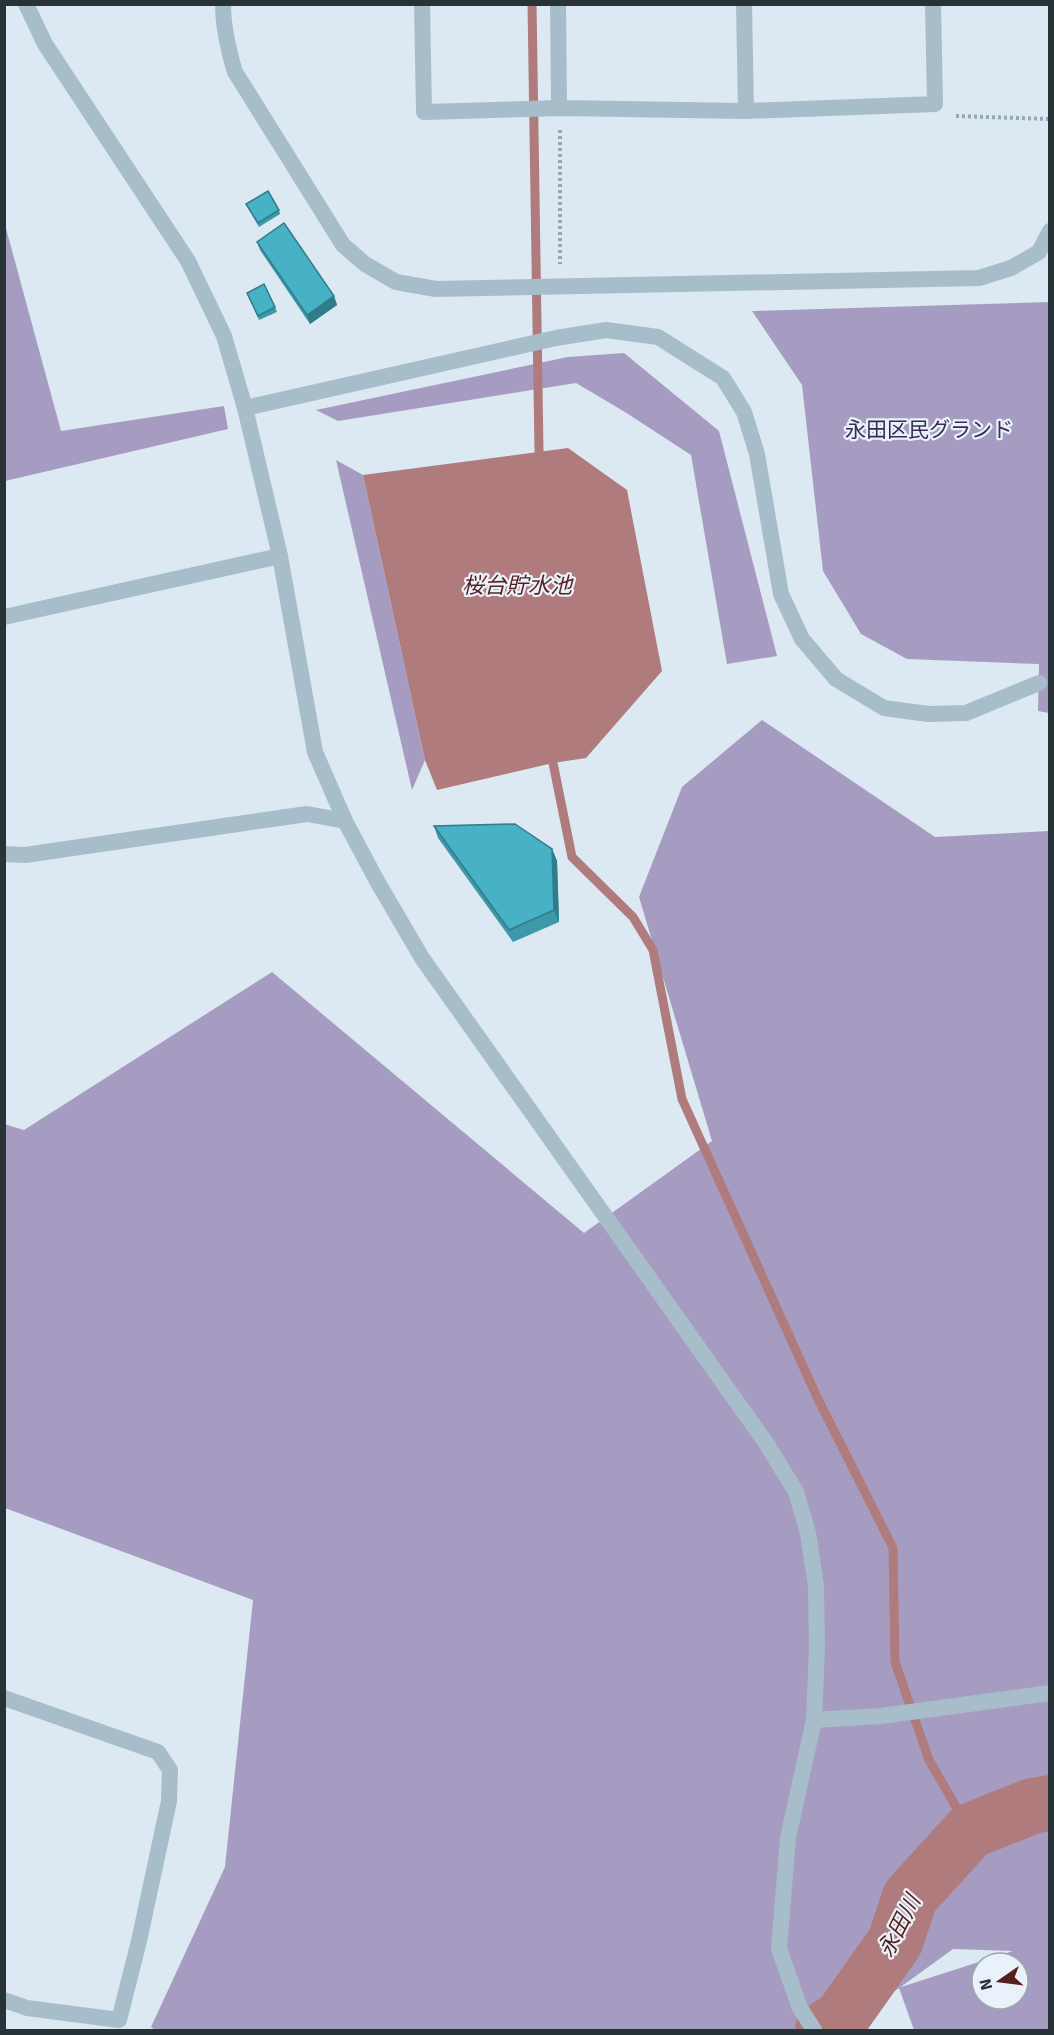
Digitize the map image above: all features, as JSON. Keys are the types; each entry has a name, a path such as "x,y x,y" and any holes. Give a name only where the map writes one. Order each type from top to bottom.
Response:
{"street":[{"path":"26,4 45,44 188,261 224,336 245,408 280,556 315,752 345,821 422,958 766,1443 796,1492 808,1533 816,1586 814,1720 789,1838 779,1948 800,2007 813,2031"},
{"path":"223,4 223,24 228,50 236,72 343,245 365,264 396,282 436,290 560,285 979,278 1011,268 1039,252 1050,231"},
{"path":"422,4 424,112 560,108 746,111 935,104 933,4"},
{"path":"558,4 560,108"},
{"path":"744,4 746,111"},
{"path":"245,408 556,338 606,330 658,337 723,378 744,412 757,454 781,594 802,639 836,679 884,708 928,714 966,713 1039,683"},
{"path":"4,617 280,556"},
{"path":"4,854 25,855 307,814 345,821"},
{"path":"814,1720 881,1716 1050,1693"},
{"path":"4,1698 158,1752 171,1770 167,1812 139,1941 118,2020 27,2008 4,2000"}],"path":[{"path":"935,104 954,116 1050,119"},
{"path":"560,108 560,285"}],"green space":[{"path":"4,221 61,431 224,406 228,429 5,481"},
{"name":"永田区民グランド","path":"1049,302 1049,713 1038,711 1039,664 907,659 861,634 823,571 802,385 752,311"},
{"path":"624,353 719,431 777,656 727,664 691,455 576,383 338,421 316,410 568,357"},
{"path":"336,460 363,475 425,760 412,790"},
{"path":"762,720 935,837 1049,831 1049,2030 914,2030 899,1988 839,2030 155,2030 151,2027 225,1867 253,1600 5,1508 4,1124 24,1130 272,972 584,1233 712,1141 639,897 682,787"}],"water":[{"name":"桜台貯水池","path":"568,448 627,490 662,671 586,758 553,763 437,790 425,760 363,475"}],"building":[{"path":"268,191 279,210 258,223 246,204"},
{"path":"284,223 334,296 307,315 257,242"},
{"path":"264,284 275,307 258,316 247,293"},
{"path":"515,824 552,849 554,910 509,930 434,826"}],"waterway":[{"path":"532,4 539,451"},
{"path":"553,763 572,857 633,917 653,950 682,1099 817,1397 893,1548 895,1662 929,1760 970,1831"},
{"name":"永田川","path":"823,2030 842,2017 895,1942 910,1897 970,1831 1032,1806 1050,1803"}]}
